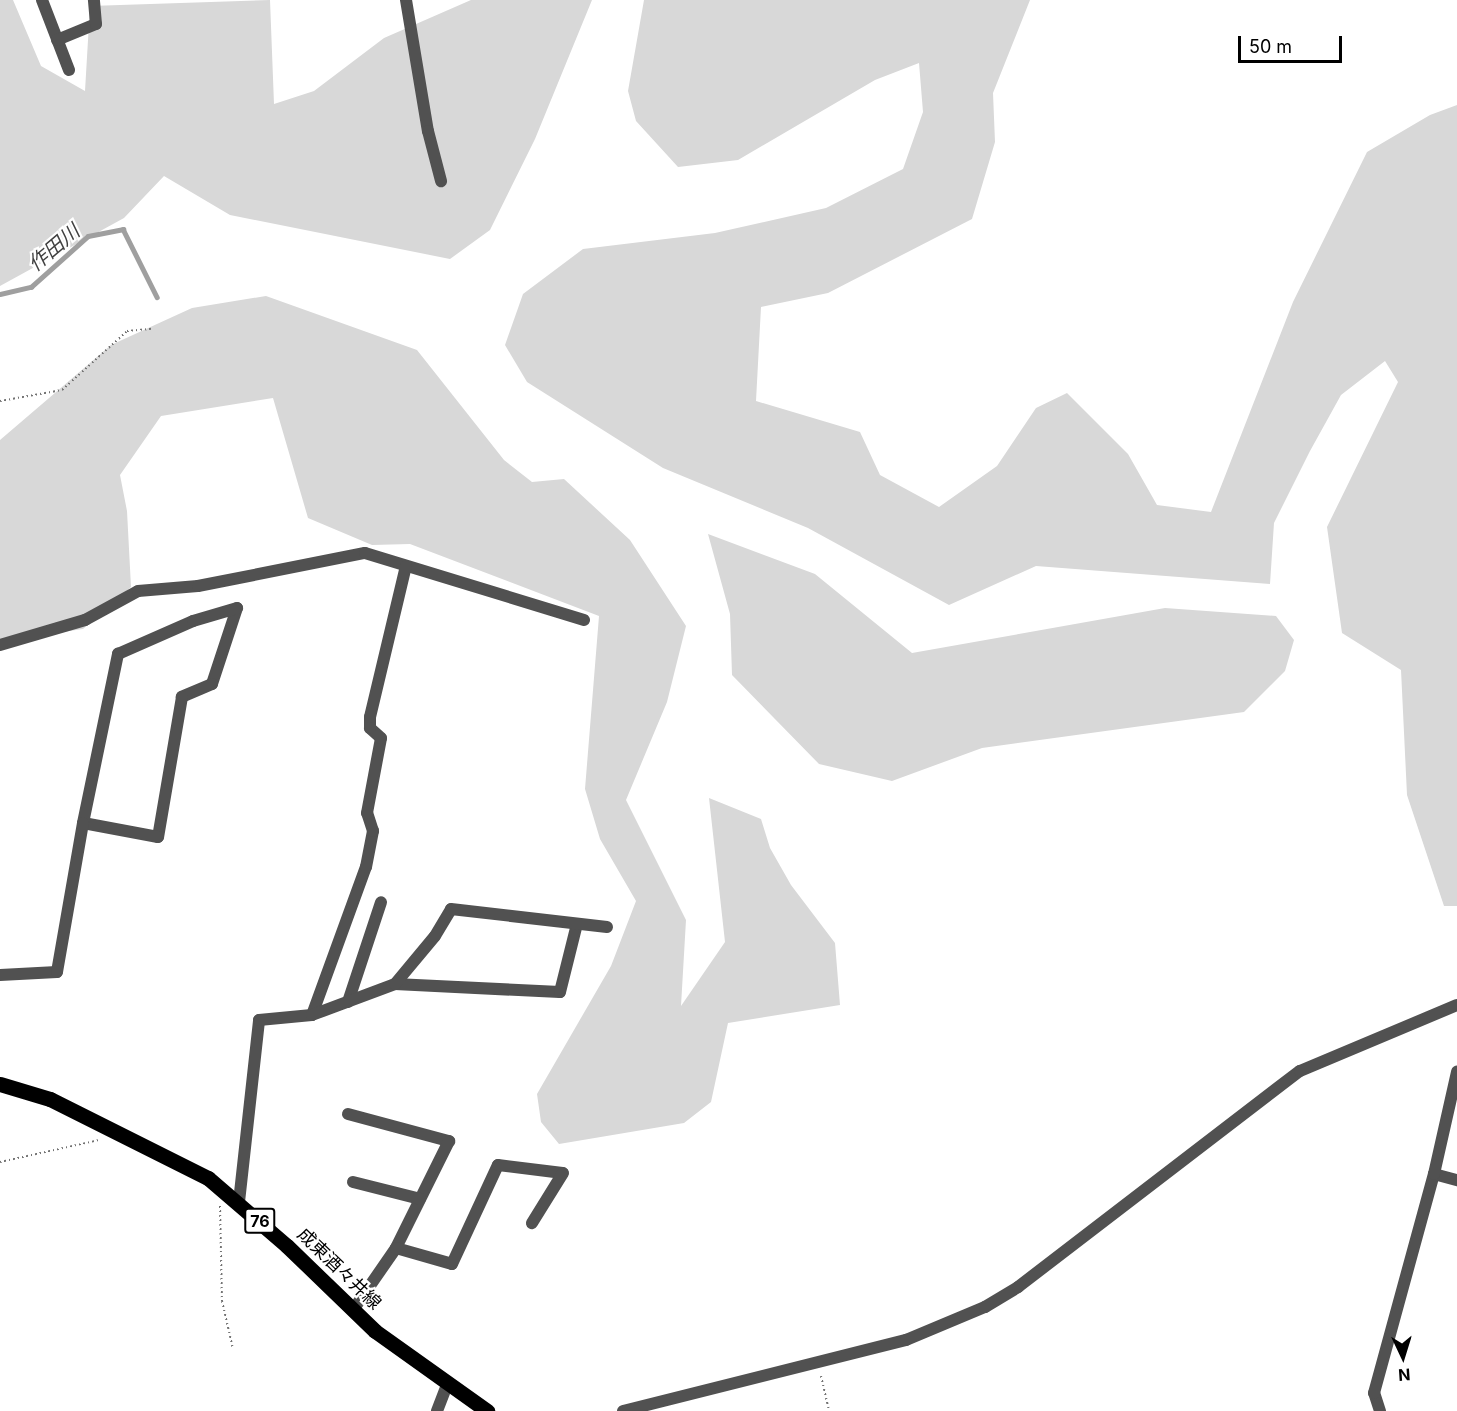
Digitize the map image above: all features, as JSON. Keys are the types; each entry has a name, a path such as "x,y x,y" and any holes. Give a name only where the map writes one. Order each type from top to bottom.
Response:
{"main road":[{"name":"成東酒々井線","path":"0,1084 50,1099 208,1178 232,1197 375,1330 487,1411"}],"street":[{"path":"42,0 69,70"},
{"path":"57,40 96,24 94,0"},
{"path":"406,0 428,131 441,181"},
{"path":"0,645 85,620 138,591 198,586 365,553 584,620"},
{"path":"312,1015 366,867 373,831 367,813 381,738 370,728 370,717 406,566"},
{"path":"0,975 57,972 82,823 118,654 193,621 237,608 212,684 182,697 158,837 82,823"},
{"path":"348,1002 381,902"},
{"path":"395,984 435,936 451,909 607,927"},
{"path":"232,1197 256,1026 259,1020 312,1015 395,984 560,992 577,924"},
{"path":"623,1411 906,1340 985,1307 1018,1287 1300,1071 1457,1005"},
{"path":"1380,1411 1374,1393 1434,1174 1453,1117 1456,1076"},
{"path":"348,1114 449,1141 396,1248 353,1310"},
{"path":"396,1248 452,1264 498,1166 563,1173 532,1223"},
{"path":"1434,1174 1457,1180"},
{"path":"353,1182 420,1199"},
{"path":"437,1411 448,1383"}],"path":[{"path":"0,401 62,390 127,331 152,329"},
{"path":"0,1162 123,1135"},
{"path":"232,1197 219,1206 222,1301 233,1348"},
{"path":"818,1362 830,1411"}],"shaded area":[{"path":"0,0 13,0 41,66 85,91 90,6 270,0 274,104 314,91 384,38 471,0 592,0 535,139 490,230 450,259 230,215 164,176 124,218 0,286"},
{"path":"644,0 1030,0 993,93 995,142 972,219 828,293 761,307 756,401 860,432 880,475 939,507 997,466 1036,408 1067,393 1128,454 1157,505 1211,512 1293,302 1367,152 1430,115 1457,105 1457,906 1444,906 1407,795 1401,670 1342,633 1327,527 1398,382 1385,361 1341,395 1310,451 1274,523 1270,584 1036,566 949,605 808,528 663,468 527,382 505,345 523,294 583,249 715,233 826,208 903,169 923,112 919,63 875,80 738,160 678,167 636,121 628,91"},
{"path":"266,296 417,350 504,460 532,482 564,479 630,540 686,626 667,702 626,800 686,920 681,1006 725,942 709,798 761,819 770,848 791,885 835,943 840,1005 728,1023 711,1102 684,1123 559,1144 541,1122 537,1094 611,966 636,901 600,839 585,789 599,616 410,544 372,545 308,518 273,398 161,416 120,475 127,511 131,587 83,629 0,641 0,440 111,345 192,308"},
{"path":"708,534 815,574 912,653 1165,608 1276,616 1294,640 1285,671 1244,712 982,748 892,781 819,764 732,675 730,614"}],"waterway":[{"name":"作田川","path":"0,294 31,287 88,236 123,229 157,297"}]}
